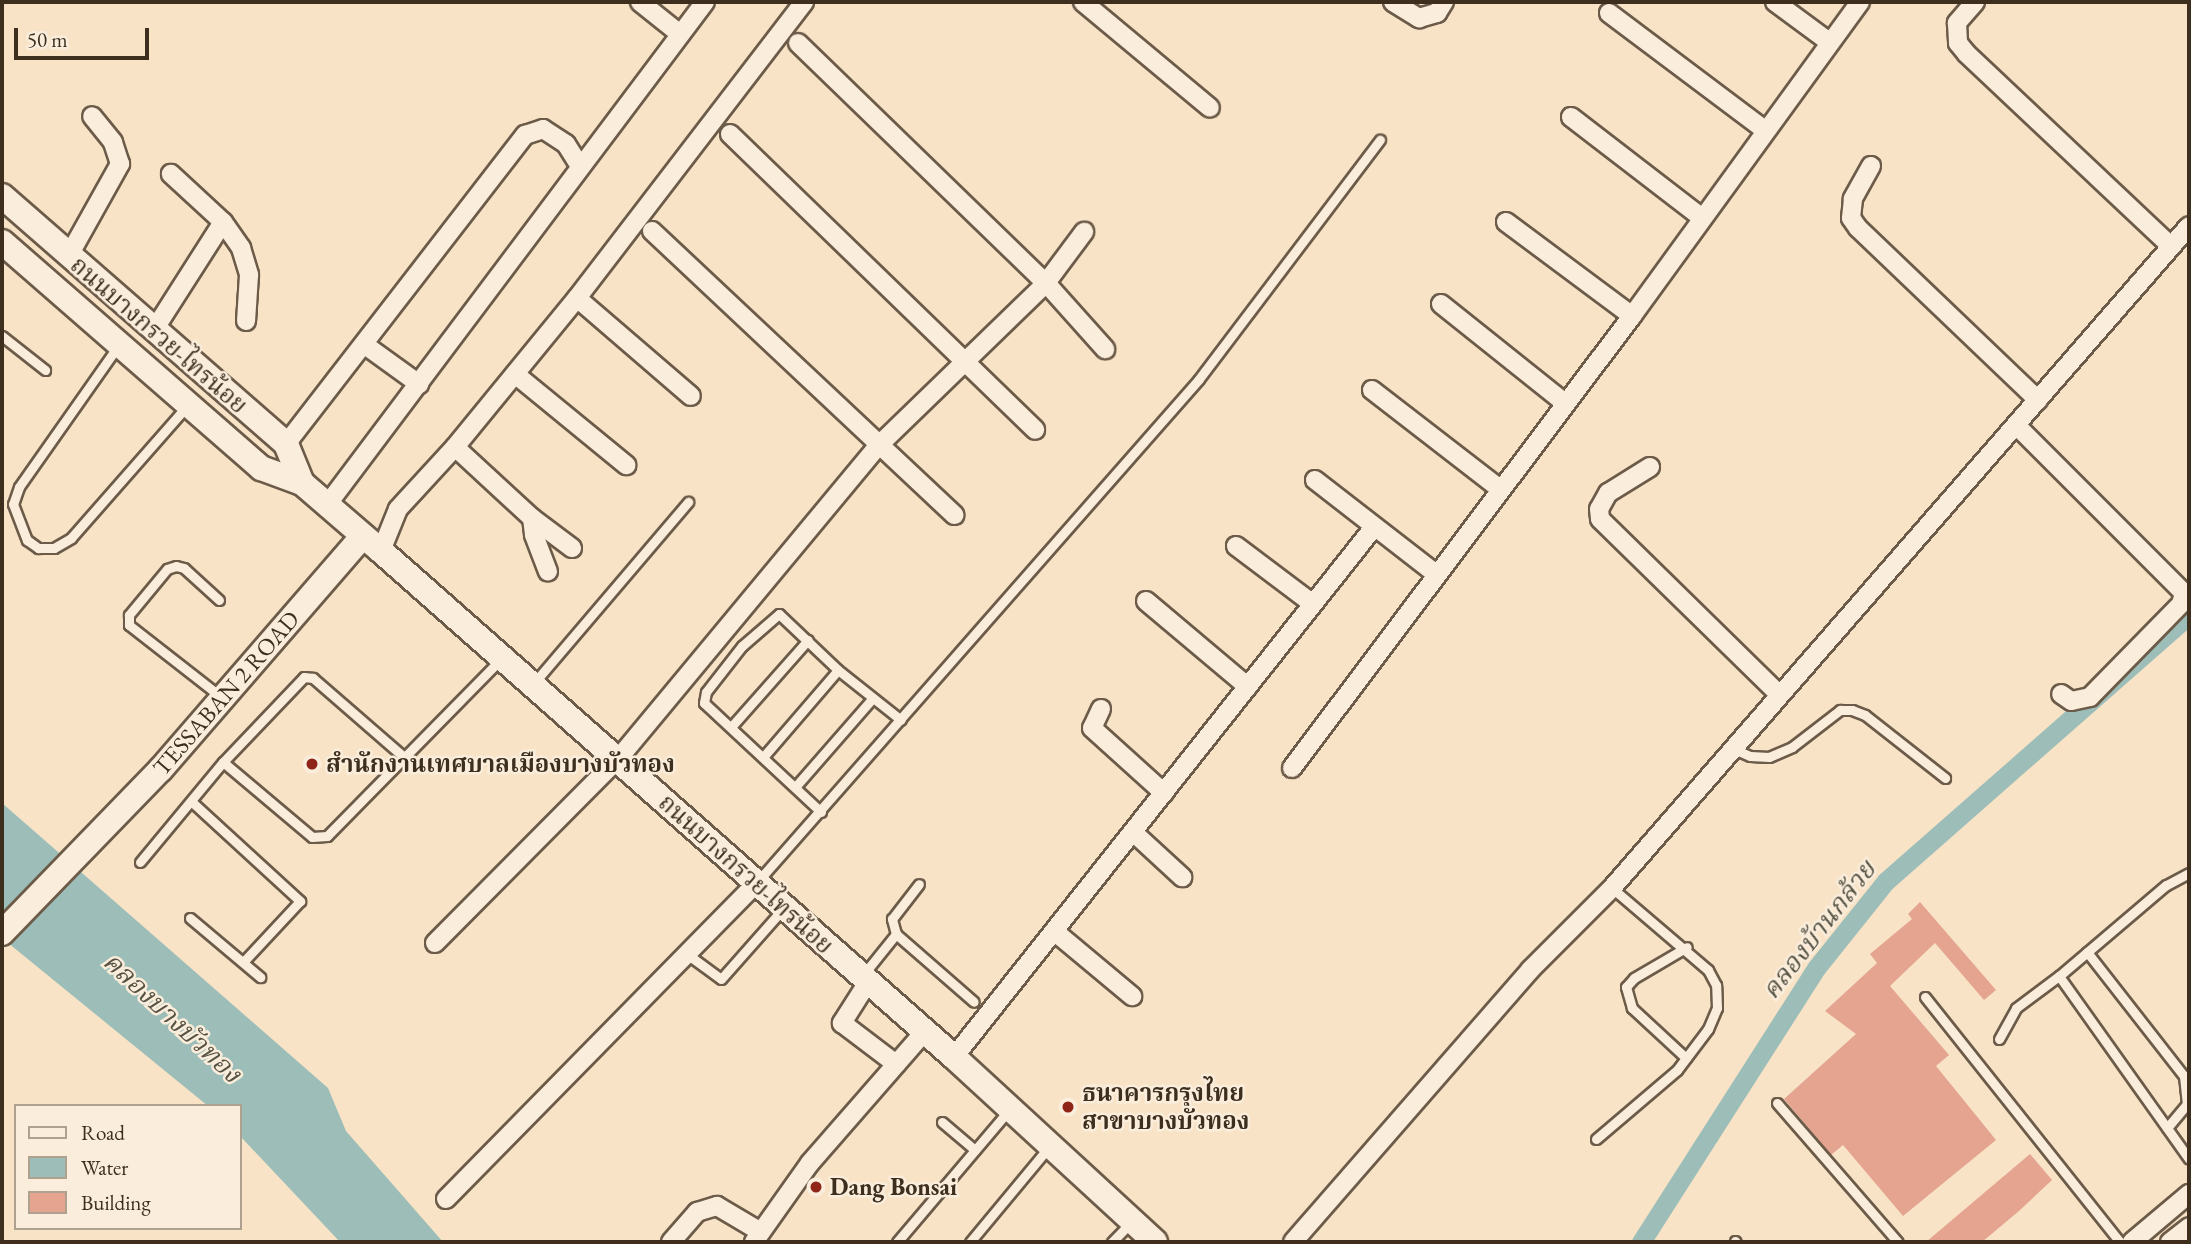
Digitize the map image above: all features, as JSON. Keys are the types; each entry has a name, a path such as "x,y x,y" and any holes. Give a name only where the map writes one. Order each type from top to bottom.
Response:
{"main road":[{"name":"ถนนบางกรวย-ไทรน้อย","path":"2,196 68,257 286,444 302,483"},
{"name":"ถนนบางกรวย-ไทรน้อย","path":"2,242 261,468 302,483 925,1031 1155,1242"},
{"name":"TESSABAN 2 ROAD","path":"2,933 162,769 222,698 371,544"}],"street":[{"path":"640,2 680,34"},
{"path":"327,505 705,2"},
{"path":"371,544 398,509 455,447 577,298 804,2"},
{"path":"1083,2 1210,108"},
{"path":"1393,2 1419,18 1437,13 1444,2"},
{"path":"1775,2 1829,42"},
{"path":"1292,768 1499,488 1632,316 1860,2"},
{"path":"1975,2 1956,23 1958,43 2171,246"},
{"path":"1609,13 1765,130"},
{"path":"798,43 1045,283 1105,349"},
{"path":"68,257 120,164 113,142 92,116"},
{"path":"1571,117 1702,218"},
{"path":"286,444 525,135 543,129 566,144 580,166"},
{"path":"730,134 1035,430"},
{"path":"1871,166 1851,209 1858,228 2038,400"},
{"path":"171,174 223,222 241,248 249,275 246,321"},
{"path":"154,330 223,222"},
{"path":"1506,222 1632,316"},
{"path":"1293,1242 1530,970 1612,888 2189,226"},
{"path":"652,231 954,515"},
{"path":"435,943 618,759 878,446 1045,283 1084,232"},
{"path":"577,298 691,396"},
{"path":"1441,304 1565,403"},
{"path":"365,345 419,384"},
{"path":"515,374 626,465"},
{"path":"1372,390 1499,488"},
{"path":"2016,425 2183,593 2181,604 2090,697 2071,701 2061,694"},
{"path":"455,447 532,518 572,548"},
{"path":"1650,467 1608,493 1599,509 1600,519 1779,694"},
{"path":"1315,481 1436,574"},
{"path":"532,518 534,535 548,571"},
{"path":"954,1057 1374,527"},
{"path":"1236,546 1313,604"},
{"path":"1146,601 1248,687"},
{"path":"1101,709 1092,728 1164,793"},
{"path":"1133,832 1182,877"},
{"path":"446,1199 757,884"},
{"path":"1054,931 1132,996"},
{"path":"865,979 842,1023 896,1064"},
{"path":"671,1242 697,1212 717,1206 757,1237 810,1163 925,1031"},
{"path":"2132,1242 2189,1194"},
{"path":"2170,1242 2189,1227"}],"lane":[{"path":"757,884 1199,379 1380,140"},
{"path":"2,337 45,370"},
{"path":"119,345 19,487 13,504 27,540 38,548 54,548 71,538 188,405"},
{"path":"531,687 688,502"},
{"path":"219,600 184,568 176,566 167,569 129,615 129,625 222,698"},
{"path":"821,812 703,699 742,646 777,613 838,670 901,720"},
{"path":"731,727 808,640"},
{"path":"223,762 318,839 336,828 501,659"},
{"path":"764,756 838,670"},
{"path":"140,862 223,762 308,676 405,758"},
{"path":"796,786 872,699"},
{"path":"1734,749 1750,756 1769,757 1792,747 1840,710 1852,710 1866,715 1945,778"},
{"path":"192,802 300,901 244,961"},
{"path":"1999,1039 2016,1008 2059,976 2166,886 2189,873"},
{"path":"919,884 892,919 896,934 974,1002"},
{"path":"1597,1139 1641,1104 1686,1058 1708,1029 1717,1008 1716,985 1688,947 1612,888"},
{"path":"687,954 721,979 783,908"},
{"path":"190,918 260,977"},
{"path":"865,979 896,934"},
{"path":"1686,1058 1632,1008 1626,987 1634,978 1688,947"},
{"path":"2087,952 2185,1076 2187,1104 2167,1128"},
{"path":"2059,976 2189,1158"},
{"path":"1925,997 2120,1242"},
{"path":"1777,1102 1898,1242"},
{"path":"897,1242 1010,1109"},
{"path":"942,1122 975,1150"},
{"path":"970,1242 1050,1145"},
{"path":"1112,1242 1132,1221"}],"water":[{"name":"คลองบางบัวทอง","path":"2,803 328,1088 346,1131 443,1242 340,1242 242,1138 242,1104 206,1104 2,938"}],"building":[{"path":"1920,902 1996,990 1984,1000 1935,943 1890,986 1949,1055 1936,1066 1996,1140 1903,1216 1843,1145 1831,1155 1784,1099 1856,1034 1825,1011 1877,963 1870,954 1912,919 1908,914"},
{"path":"2030,1154 2052,1180 2019,1211 1982,1242 1926,1242"}],"waterway":[{"name":"คลองบ้านกล้วย","path":"1641,1242 1817,967 1886,881 2189,615"}],"place":[{"name":"สำนักงานเทศบาลเมืองบางบัวทอง","path":"312,764"},
{"name":"ธนาคารกรุงไทย สาขาบางบัวทอง","path":"1068,1107"},
{"name":"Dang Bonsai","path":"816,1187"}]}
